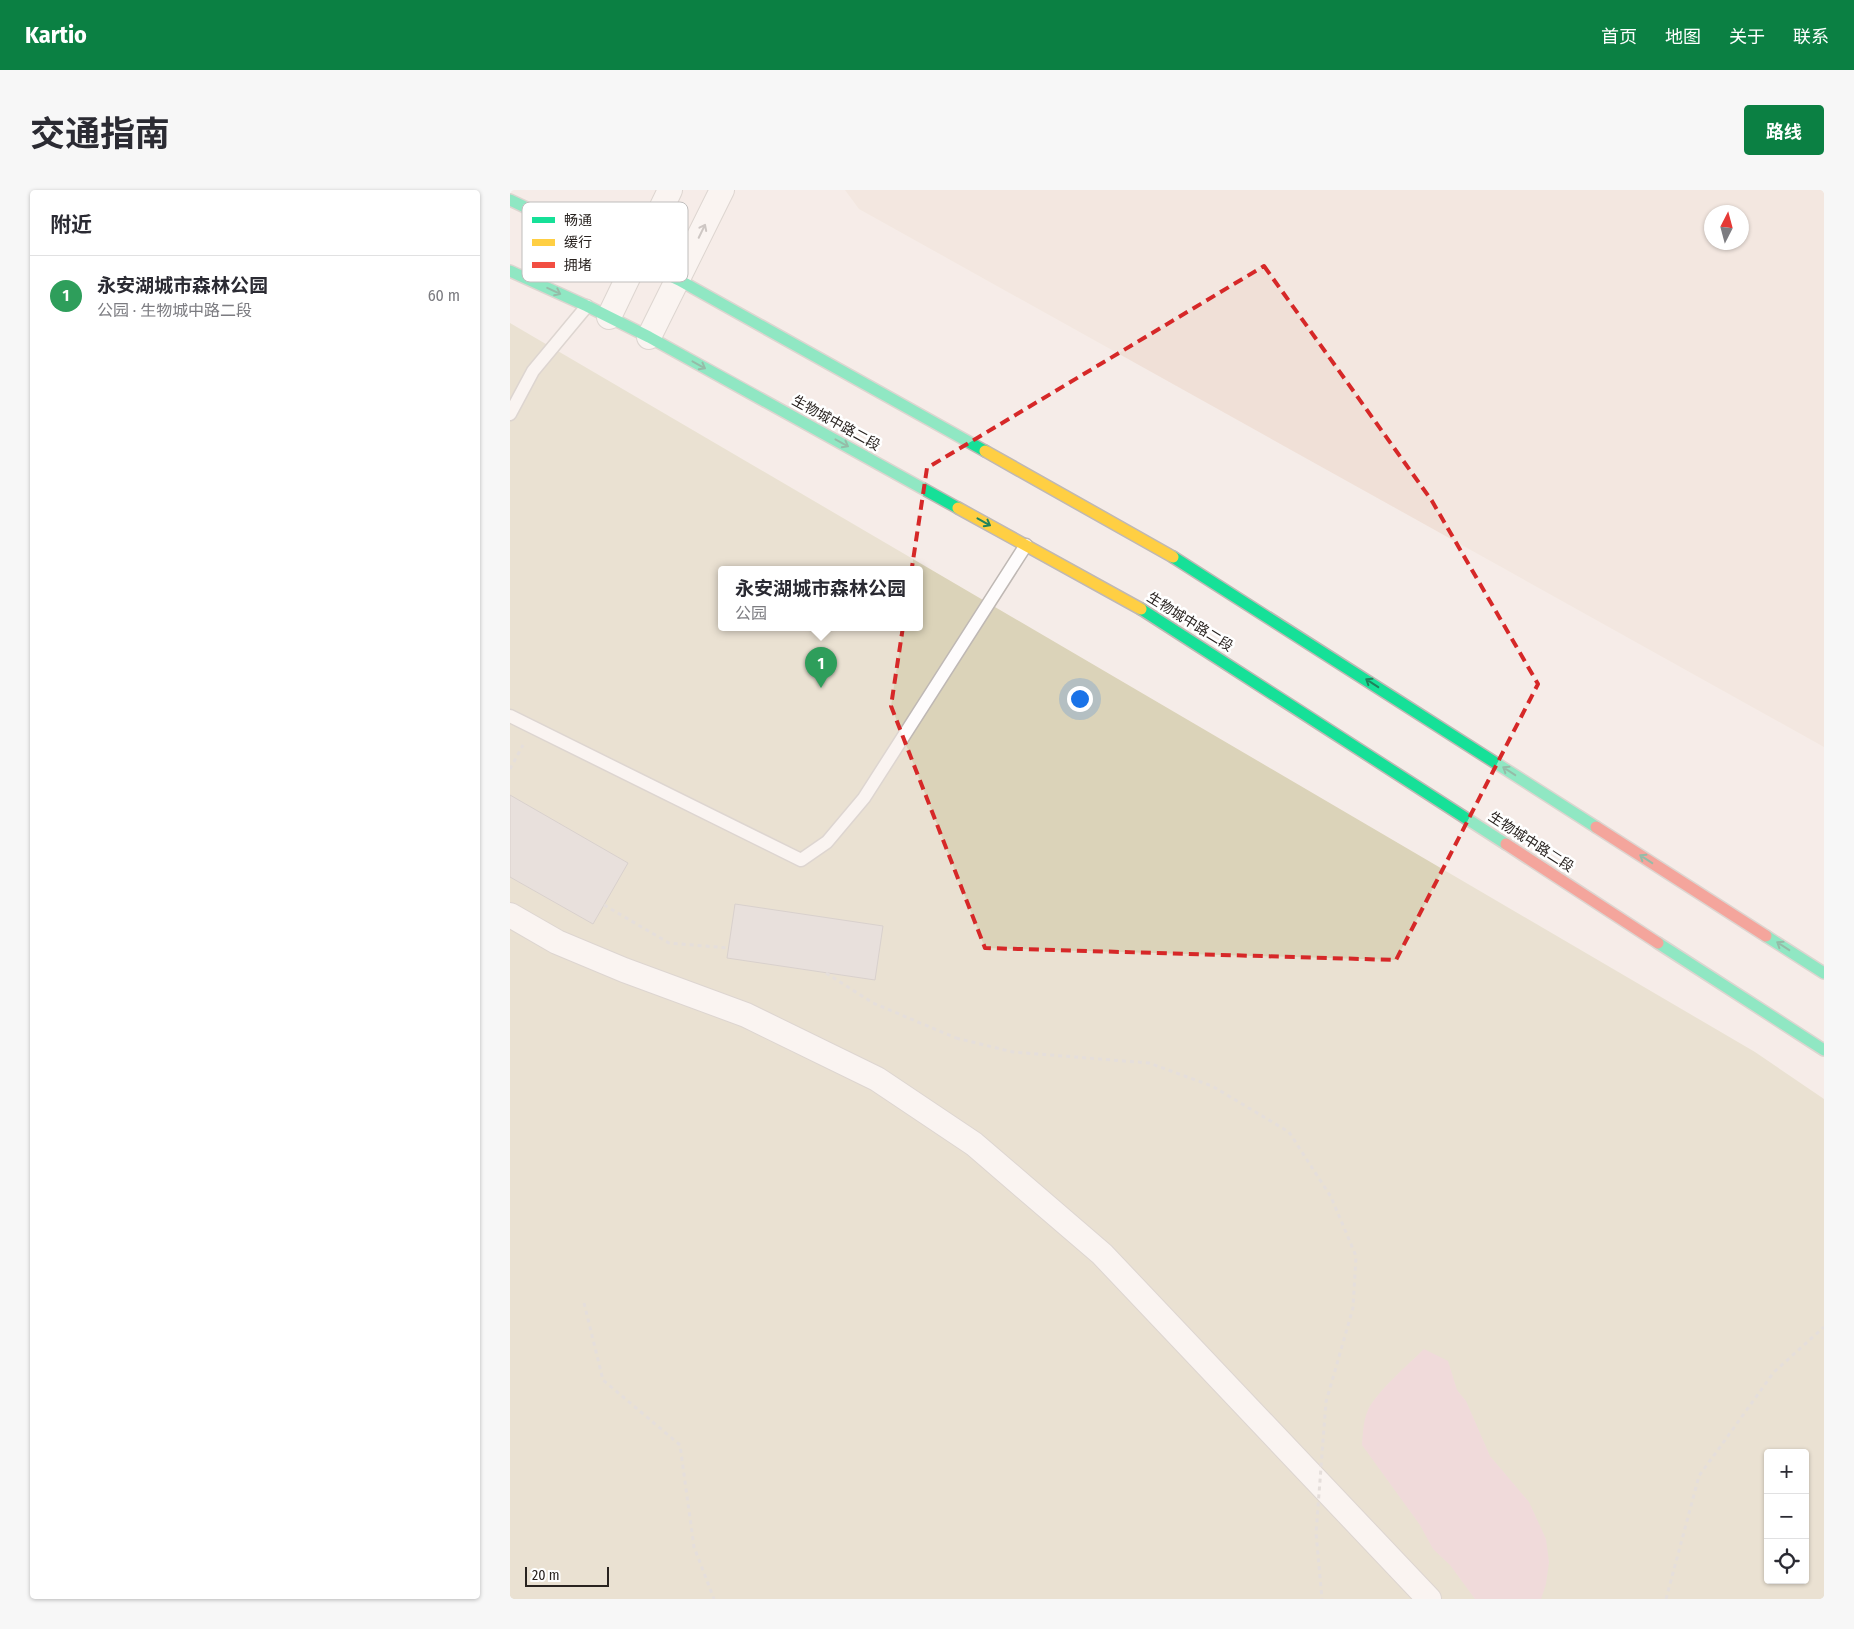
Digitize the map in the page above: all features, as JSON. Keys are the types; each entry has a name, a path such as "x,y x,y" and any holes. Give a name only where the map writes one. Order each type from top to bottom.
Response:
{"main road":[{"path":"510,200 522,206"},
{"name":"生物城中路二段","path":"510,271 522,276"},
{"name":"生物城中路二段","path":"535,282 609,316 649,337 1145,611 1824,1050"},
{"path":"682,282 1182,562 1824,973"}],"street":[{"path":"664,202 670,190"},
{"path":"688,260 722,190"},
{"path":"609,316 626,282"},
{"path":"649,337 677,282"},
{"path":"510,915 557,942 624,970 746,1015 869,1075 974,1144 1102,1254 1429,1599"}],"lane":[{"path":"510,414 532,371 588,306"},
{"path":"510,716 801,860 827,842 864,798 1026,545"}],"path":[{"path":"510,769 532,728"},
{"path":"604,904 669,943 728,948"},
{"path":"826,973 873,1003 956,1038 1013,1052 1149,1063 1212,1086 1289,1132 1331,1197 1356,1256 1353,1308 1326,1402 1316,1533 1322,1599"},
{"path":"584,1303 603,1380 680,1445 694,1546 714,1599"},
{"path":"1666,1599 1699,1476 1774,1372 1824,1327"}],"highlighted area":[{"path":"1264,266 1432,501 1538,684 1396,960 985,948 891,706 927,468"}],"shaded area":[{"path":"845,190 1824,190 1824,747 859,209"},
{"path":"510,323 1755,1052 1824,1099 1824,1599 510,1599"},
{"path":"1424,1349 1448,1361 1457,1390 1466,1401 1490,1456 1529,1502 1546,1539 1549,1562 1546,1584 1541,1599 1475,1599 1450,1565 1433,1549 1420,1525 1362,1445 1365,1419 1372,1403 1385,1387"}],"building":[{"path":"510,795 628,863 593,924 510,877"},
{"path":"735,904 883,926 875,980 727,958"}],"traffic: fast":[{"path":"510,200 522,206"},
{"path":"510,271 522,276"},
{"path":"534,282 649,337 958,508"},
{"path":"683,282 985,451"},
{"path":"1173,557 1596,827"},
{"path":"1141,609 1506,844"},
{"path":"1766,936 1824,973"},
{"path":"1658,943 1824,1050"}],"traffic: slow":[{"path":"985,451 1173,557"},
{"path":"958,508 1141,609"}],"traffic: jam":[{"path":"1596,827 1766,936"},
{"path":"1506,844 1658,943"}],"place":[{"name":"永安湖城市森林公园","path":"821,688"}]}
